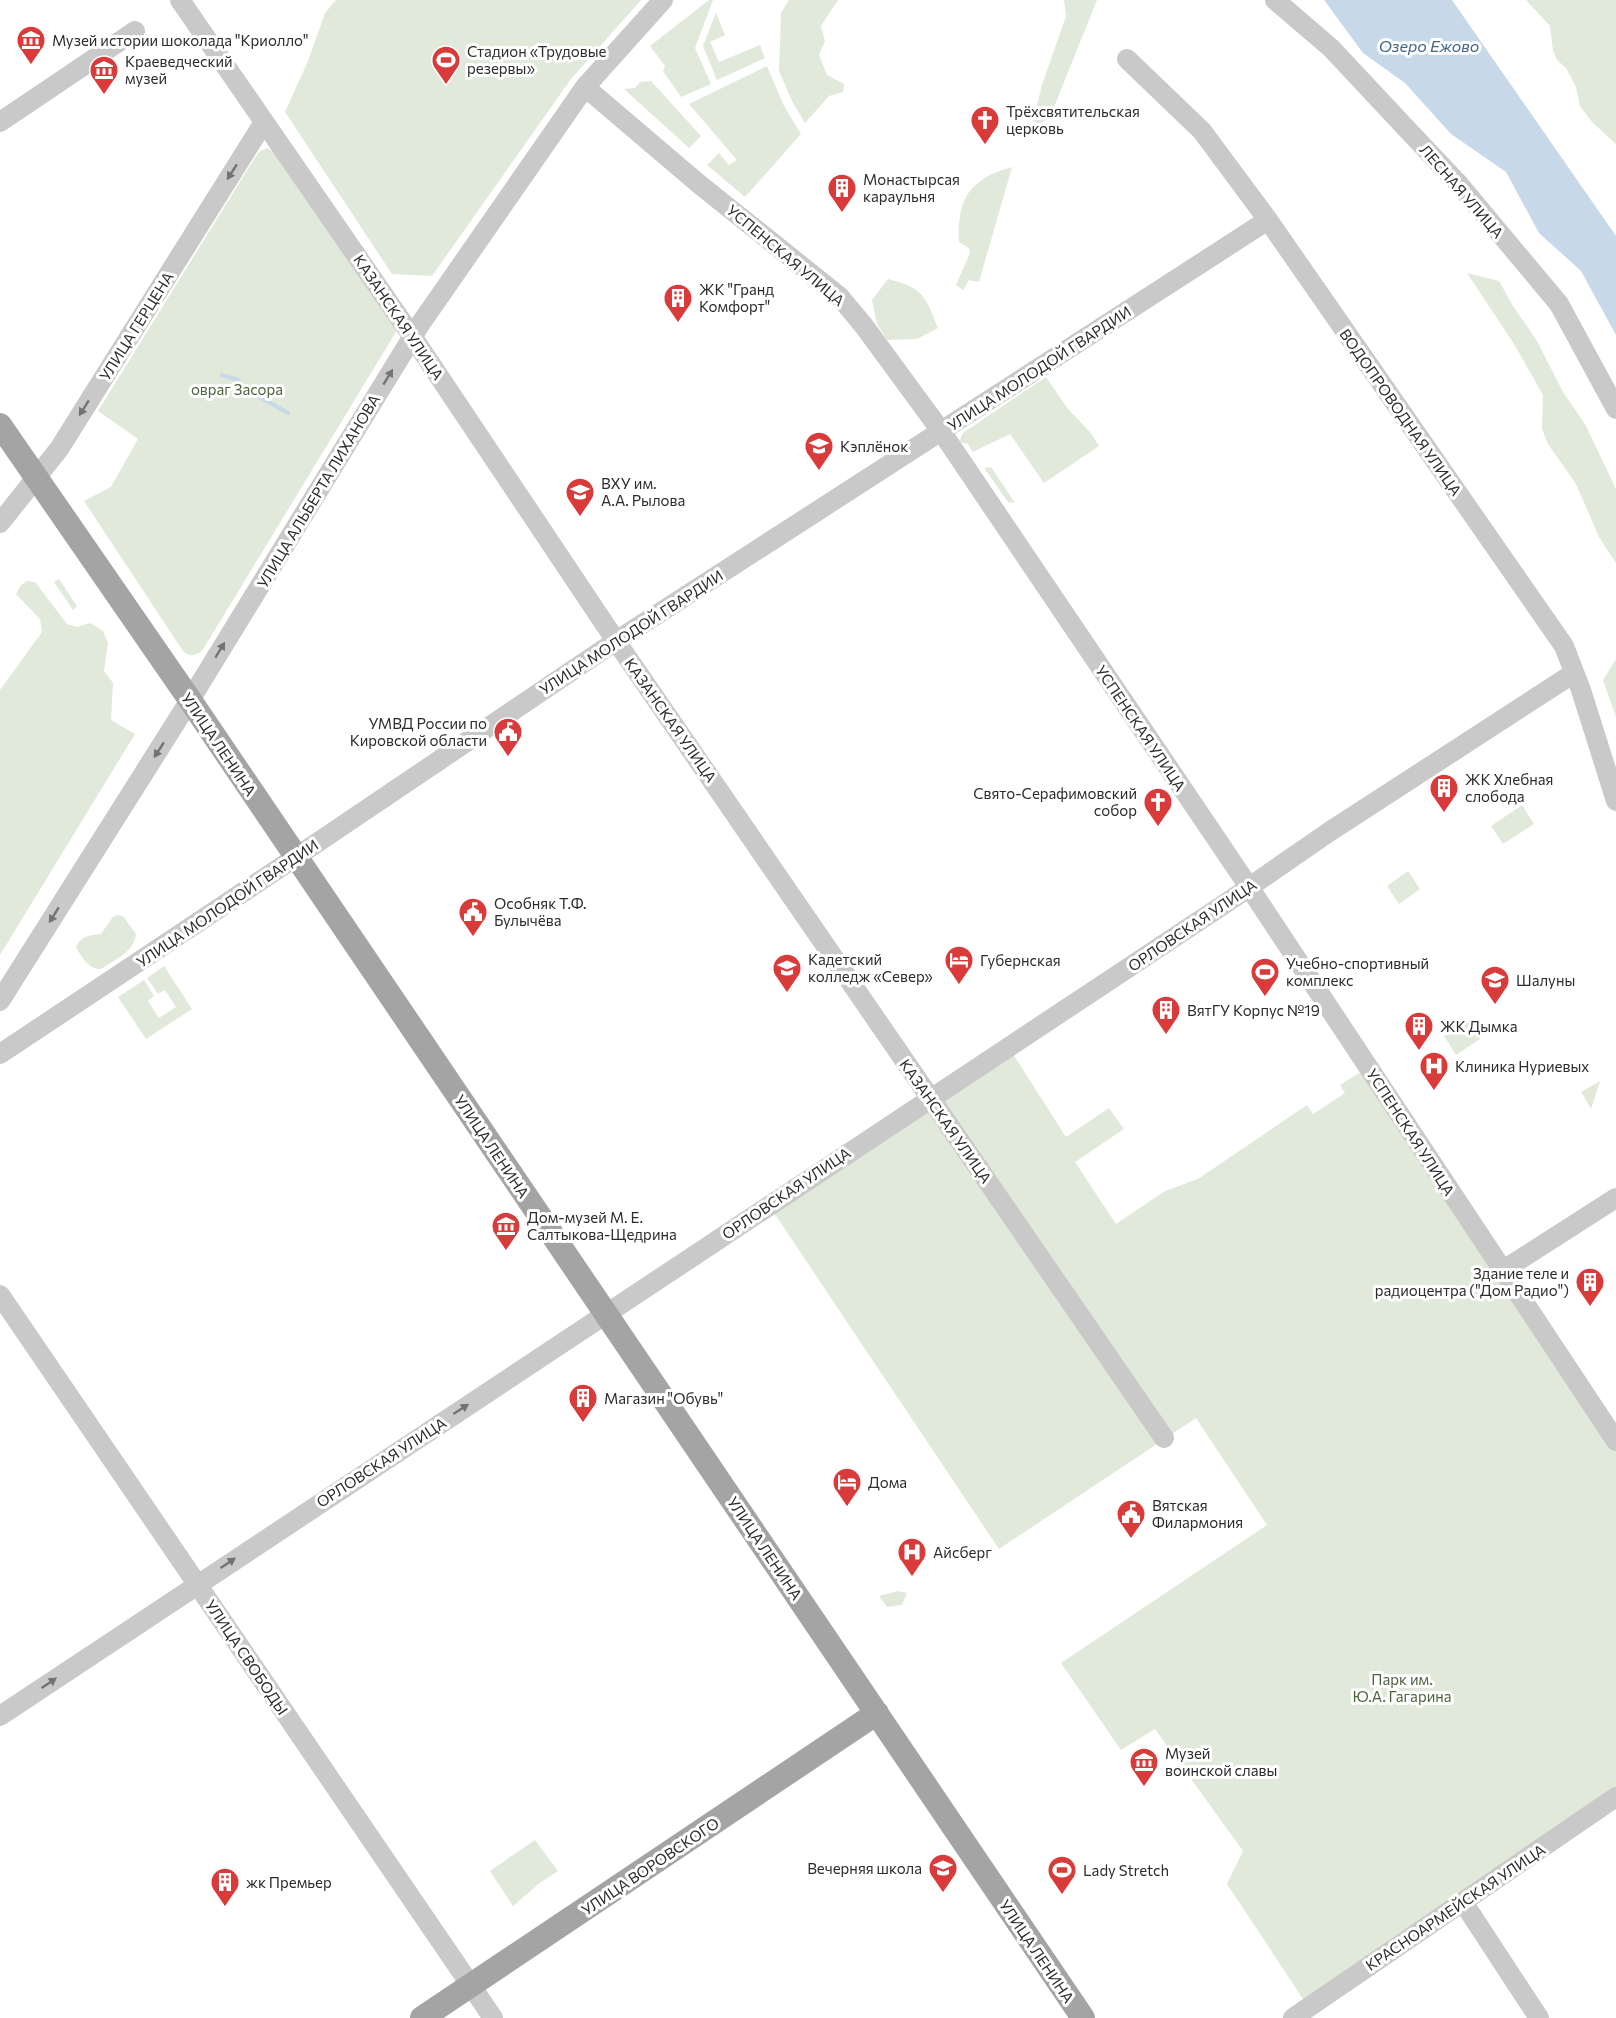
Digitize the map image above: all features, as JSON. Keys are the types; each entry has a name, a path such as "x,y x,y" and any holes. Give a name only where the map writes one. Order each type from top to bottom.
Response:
{"main road":[{"name":"УЛИЦА ЛЕНИНА","path":"0,425 190,700 1083,2018"},
{"name":"УЛИЦА ВОРОВСКОГО","path":"422,2018 877,1713"}],"street":[{"name":"КАЗАНСКАЯ УЛИЦА","path":"180,0 412,336 616,641 1164,1438"},
{"name":"УЛИЦА АЛЬБЕРТА ЛИХАНОВА","path":"0,1001 190,700 412,336 585,87 663,0"},
{"name":"ЛЕСНАЯ УЛИЦА","path":"1275,0 1331,48 1457,182 1559,304 1616,409"},
{"path":"0,122 135,31"},
{"name":"ВОДОПРОВОДНАЯ УЛИЦА","path":"1127,59 1202,132 1268,220 1564,646 1616,801"},
{"name":"УСПЕНСКАЯ УЛИЦА","path":"585,87 699,184 839,296 864,326 941,431 1249,887 1616,1441"},
{"name":"УЛИЦА ГЕРЦЕНА","path":"0,523 59,449 264,123"},
{"name":"УЛИЦА МОЛОДОЙ ГВАРДИИ","path":"0,1054 616,641 1268,220"},
{"name":"ОРЛОВСКАЯ УЛИЦА","path":"0,1716 1329,832 1574,673"},
{"path":"1503,1272 1616,1198"},
{"name":"УЛИЦА СВОБОДЫ","path":"0,1295 493,2018"},
{"name":"КРАСНОАРМЕЙСКАЯ УЛИЦА","path":"1293,2018 1616,1797"},
{"path":"1463,1902 1539,2018"}],"green space":[{"path":"336,0 641,0 571,79 432,276 392,274 285,112 308,61 325,13"},
{"path":"709,0 713,0 695,48 711,84 681,97 663,71 665,66 650,46"},
{"path":"789,0 838,0 821,26 825,41 819,55 827,75 844,84 843,92 829,96 805,123 779,71 781,13"},
{"path":"1064,0 1097,0 1050,117 1040,124 1033,121 1042,85 1066,16"},
{"path":"1526,0 1616,0 1616,144 1592,122 1580,106 1576,87 1566,68 1557,60 1553,51 1550,26"},
{"path":"716,13 725,35 710,42 719,62 760,45 765,58 717,80 703,46"},
{"path":"767,66 784,106 801,134 745,197 707,165 719,153 729,165 737,160 689,104"},
{"path":"651,81 701,136 689,148 624,89 635,88 640,82"},
{"name":"овраг Засора","path":"267,148 275,153 395,327 396,332 202,651 190,655 183,651 84,501 111,487 138,439 98,411 254,159 259,152"},
{"path":"1012,167 979,282 969,280 963,290 956,285 970,253 969,248 959,242 960,214 964,203 969,193 985,178"},
{"path":"1467,273 1499,281 1537,341 1563,392 1585,424 1616,489 1616,563 1599,537 1576,484 1548,444 1542,429 1543,395 1514,344"},
{"path":"888,279 909,286 921,294 938,328 917,339 887,340 877,324 872,300"},
{"path":"1046,377 1068,409 1090,432 1099,446 1044,483 1010,434 973,452 968,444 960,442 964,432"},
{"path":"991,467 1015,503 1008,502 984,468"},
{"path":"59,579 77,606 73,610 54,582"},
{"path":"27,581 35,582 67,624 77,627 90,623 103,631 108,643 104,671 113,683 111,720 135,734 0,955 0,690 42,632 40,619 16,594 21,585"},
{"path":"1616,659 1616,717 1603,680"},
{"path":"1522,805 1534,824 1503,844 1491,826"},
{"path":"1408,871 1420,889 1399,904 1387,886"},
{"path":"117,915 123,916 136,934 135,940 132,946 118,958 101,969 97,969 86,962 76,947 83,938 101,934 112,918"},
{"path":"164,966 192,1009 146,1039 118,997 144,980 154,996 148,1001 159,1018 176,1007 165,990 158,994 147,978"},
{"path":"1467,1020 1480,1039 1456,1055 1444,1036"},
{"name":"Парк им. Ю.А. Гагарина","path":"1011,1051 1066,1137 1109,1108 1124,1129 1075,1162 1116,1224 1165,1191 1198,1179 1307,1105 1313,1114 1345,1093 1340,1085 1362,1071 1616,1451 1616,1796 1309,2008 1227,1884 1243,1851 1155,1729 1121,1750 1061,1663 1267,1525 1196,1418 999,1549 772,1210"},
{"path":"1600,1081 1591,1109 1581,1092"},
{"path":"898,1591 907,1593 902,1605 887,1607 879,1596"},
{"path":"535,1840 558,1871 513,1906 490,1871"}],"water":[{"name":"Озеро Ежово","path":"1324,0 1452,0 1616,236 1616,335 1581,271 1539,233 1506,172 1451,134 1405,83 1363,53"}],"waterway":[{"path":"222,375 238,380 244,388 288,413"}],"place":[{"name":"Музей истории шоколада \"Криолло\"","path":"31,66"},
{"name":"Стадион «Трудовые резервы»","path":"446,86"},
{"name":"Краеведческий музей","path":"104,96"},
{"name":"Трёхсвятительская церковь","path":"985,146"},
{"name":"Монастырсая караульня","path":"842,214"},
{"name":"ЖК \"Гранд Комфорт\"","path":"678,324"},
{"name":"Кэплёнок","path":"819,472"},
{"name":"ВХУ им. А.А. Рылова","path":"580,518"},
{"name":"УМВД России по Кировской области","path":"508,758"},
{"name":"ЖК Хлебная слобода","path":"1444,814"},
{"name":"Свято-Серафимовский собор","path":"1158,828"},
{"name":"Особняк Т.Ф. Булычёва","path":"473,938"},
{"name":"Губернская","path":"959,986"},
{"name":"Кадетский колледж «Север»","path":"787,994"},
{"name":"Учебно-спортивный комплекс","path":"1265,998"},
{"name":"Шалуны","path":"1495,1006"},
{"name":"ВятГУ Корпус №19","path":"1166,1036"},
{"name":"ЖК Дымка","path":"1419,1052"},
{"name":"Клиника Нуриевых","path":"1434,1092"},
{"name":"Дом-музей М. Е. Салтыкова-Щедрина","path":"506,1252"},
{"name":"Здание теле и радиоцентра (\"Дом Радио\")","path":"1590,1308"},
{"name":"Магазин \"Обувь\"","path":"583,1424"},
{"name":"Дома","path":"847,1508"},
{"name":"Вятская Филармония","path":"1131,1540"},
{"name":"Айсберг","path":"912,1578"},
{"name":"Музей воинской славы","path":"1144,1788"},
{"name":"Вечерняя школа","path":"943,1894"},
{"name":"Lady Stretch","path":"1062,1896"},
{"name":"жк Премьер","path":"225,1908"}]}
